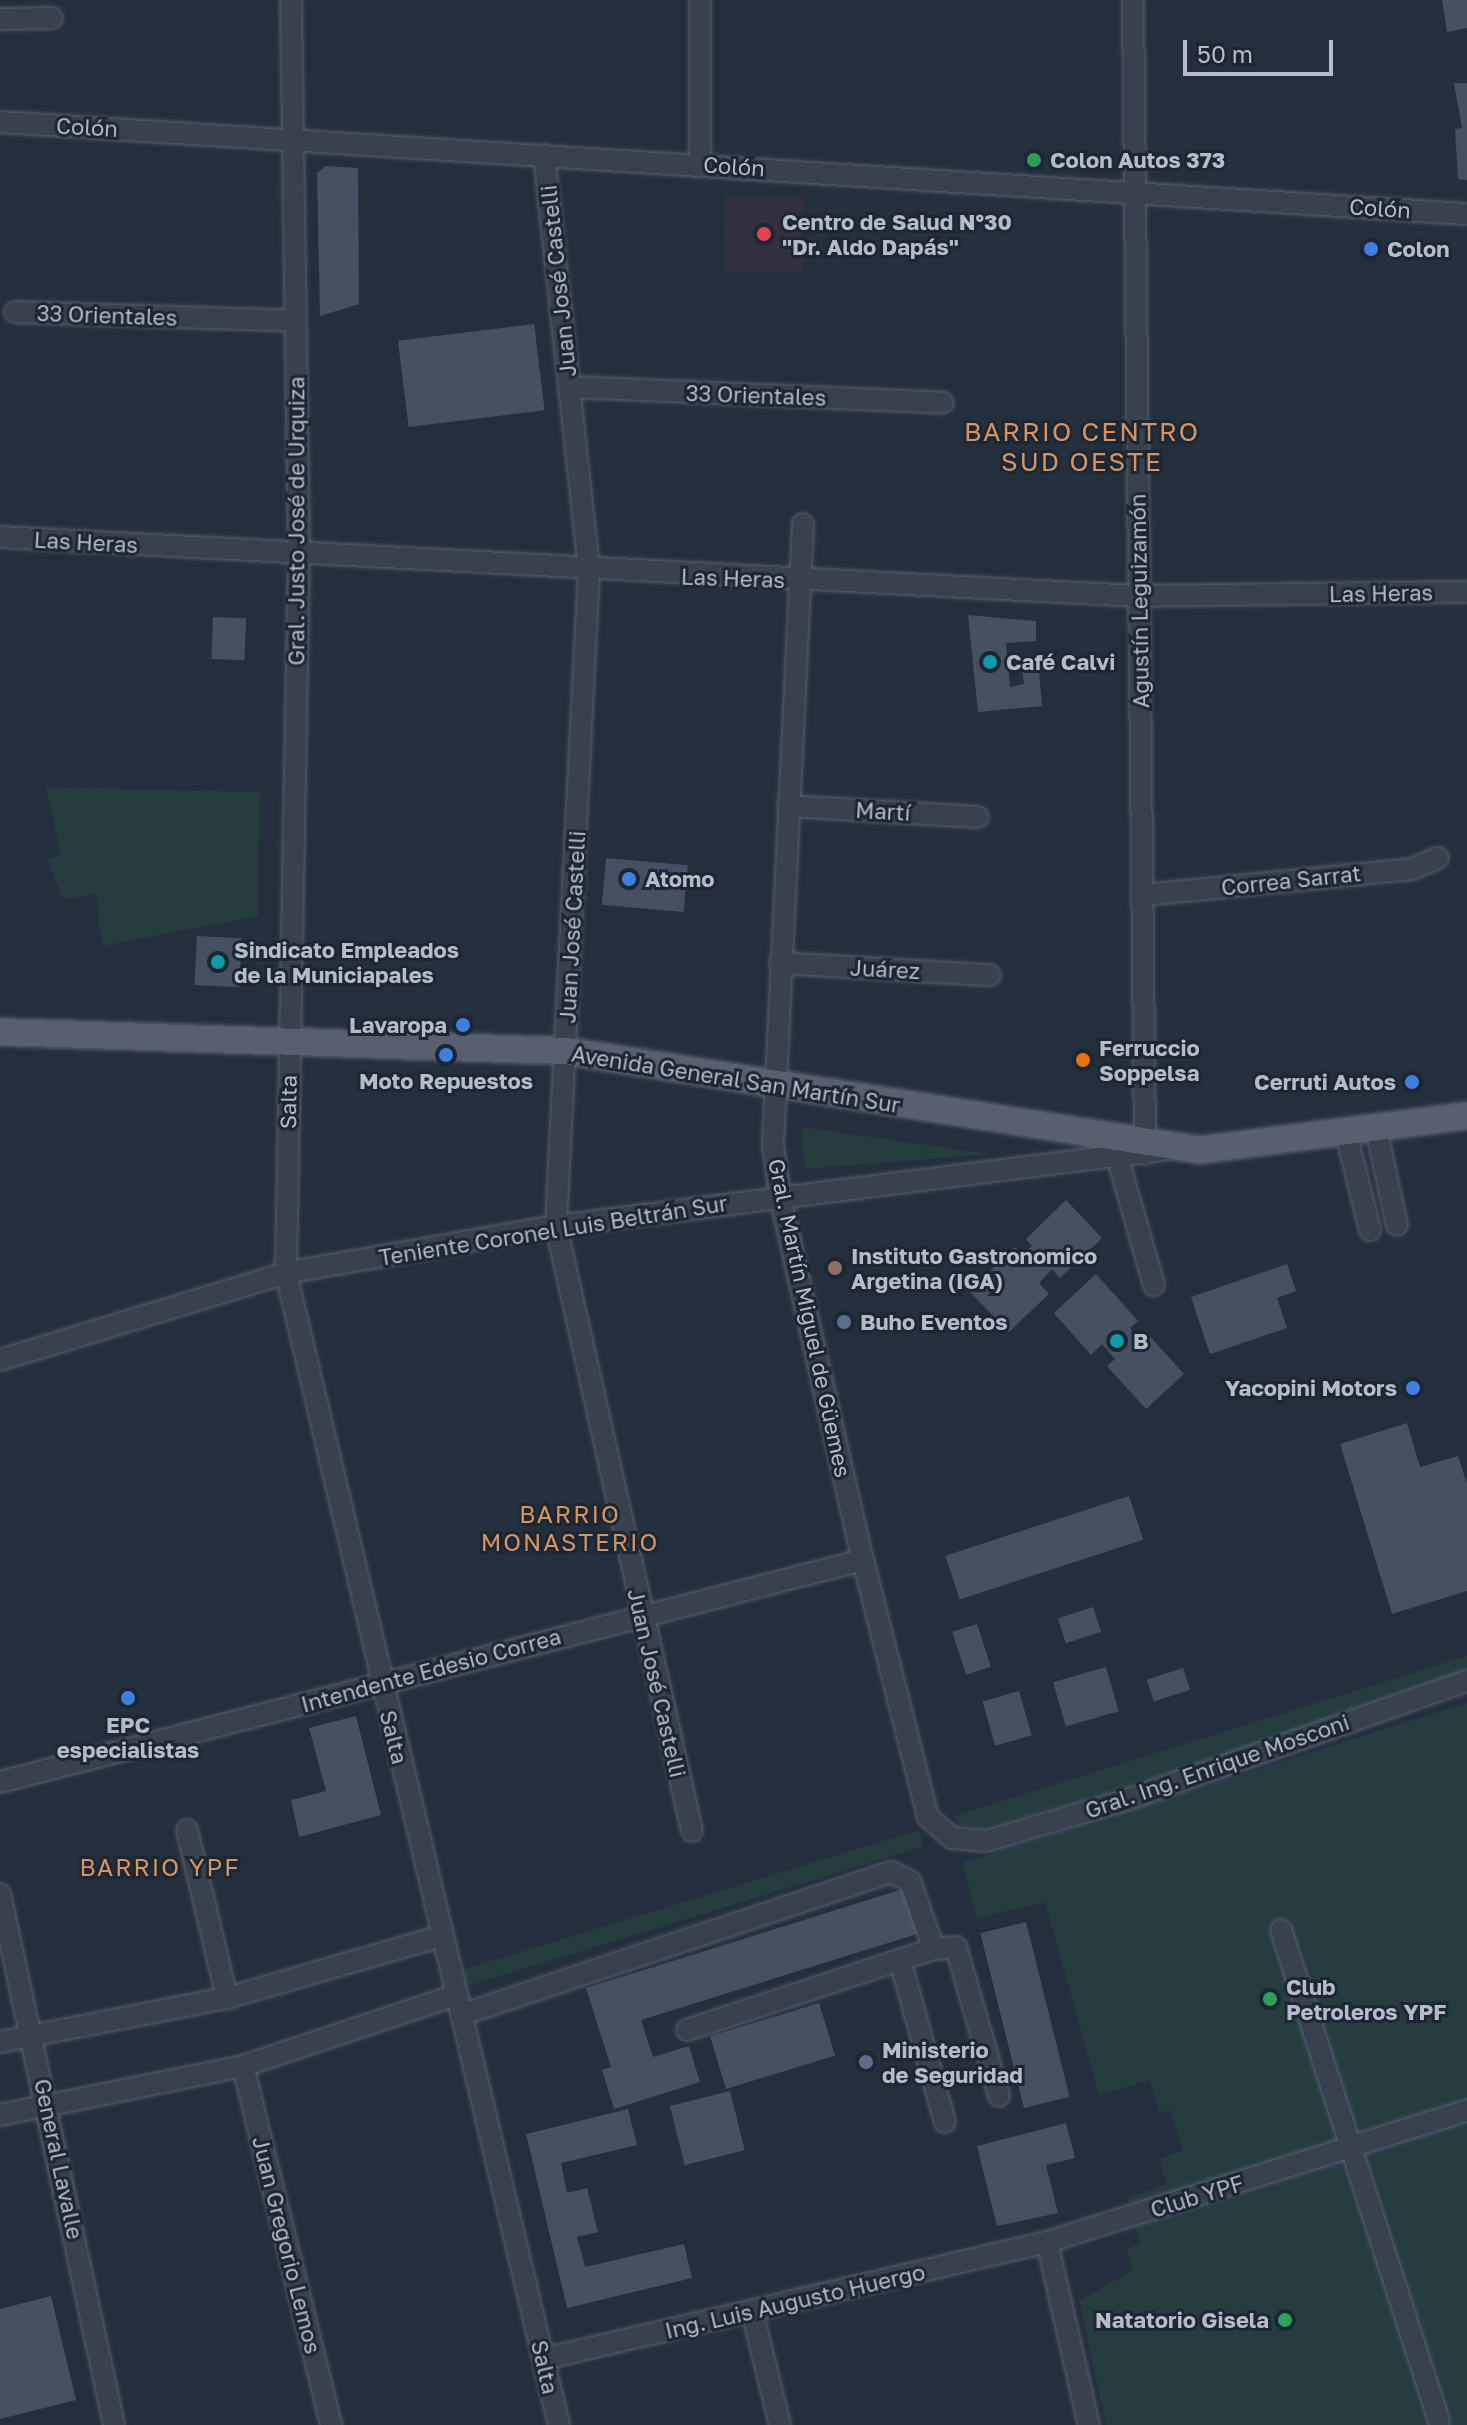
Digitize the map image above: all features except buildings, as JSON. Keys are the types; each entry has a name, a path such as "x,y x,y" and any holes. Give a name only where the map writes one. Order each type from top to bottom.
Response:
{"main road":[{"name":"Avenida General San Martín Sur","path":"0,1032 566,1051 1145,1148 1227,1150 1467,1116"}],"street":[{"name":"Gral. Justo José de Urquiza","path":"289,1042 299,554 291,0"},
{"path":"700,0 700,163"},
{"name":"Agustín Leguizamón","path":"1133,0 1145,1148"},
{"path":"0,19 52,18"},
{"name":"Colón","path":"0,122 700,163 1467,214"},
{"name":"Juan José Castelli","path":"544,155 589,569 556,1226 692,1831"},
{"name":"33 Orientales","path":"15,312 295,321"},
{"name":"33 Orientales","path":"569,387 943,403"},
{"name":"Gral. Martín Miguel de Güemes","path":"803,524 773,1085 780,1196 922,1804 938,1828 965,1841"},
{"name":"Las Heras","path":"0,537 800,581 1139,596 1467,592"},
{"name":"Martí","path":"788,806 978,817"},
{"name":"Correa Sarrat","path":"1143,895 1412,869 1438,858"},
{"name":"Juárez","path":"780,963 990,975"},
{"name":"Salta","path":"289,1042 286,1273 559,2425"},
{"path":"1376,1128 1397,1225"},
{"path":"1346,1133 1370,1230"},
{"name":"Teniente Coronel Luis Beltrán Sur","path":"0,1360 286,1273 556,1226 780,1196 1118,1159 1145,1148"},
{"path":"1118,1159 1154,1285"},
{"name":"Intendente Edesio Correa","path":"0,1782 863,1560"},
{"name":"Gral. Ing. Enrique Mosconi","path":"965,1841 986,1841 1132,1798 1467,1681"},
{"path":"187,1830 227,1998"},
{"path":"0,2115 49,2108 243,2066 459,2005 891,1872 910,1881 934,1949"},
{"name":"General Lavalle","path":"0,1894 34,2038 114,2425"},
{"path":"1281,1930 1348,2149 1439,2421"},
{"path":"0,2042 34,2038 227,1998 442,1936"},
{"path":"687,2030 934,1949 956,1947 963,1958 999,2096"},
{"path":"900,1960 945,2122"},
{"name":"Juan Gregorio Lemos","path":"243,2066 331,2425"},
{"name":"Club YPF","path":"1047,2242 1467,2110"},
{"path":"1047,2242 1089,2425"},
{"name":"Ing. Luis Augusto Huergo","path":"543,2359 1047,2242"},
{"path":"752,2311 780,2425"}],"shaded area":[{"name":"Centro de Salud N°30 \"Dr. Aldo Dapás\"","path":"725,196 804,197 803,273 724,272"}],"green space":[{"path":"46,787 260,792 258,916 102,946 96,894 63,899 47,859 61,855"},
{"path":"801,1127 991,1154 805,1169"},
{"path":"1467,1656 1467,1674 1142,1782 977,1830 962,1826 954,1816"},
{"name":"Club Petroleros YPF","path":"1467,1703 1467,2425 1106,2425 1079,2301 1133,2270 1127,2249 1140,2244 1127,2198 1166,2184 1160,2159 1183,2150 1170,2110 1159,2113 1150,2080 1099,2095 1045,1902 977,1918 963,1863"},
{"path":"919,1830 924,1846 468,1986 463,1969"}],"place":[{"name":"Colon Autos 373","path":"1034,160"},
{"name":"Centro de Salud N°30 \"Dr. Aldo Dapás\"","path":"764,234"},
{"name":"Colon","path":"1371,249"},
{"name":"Café Calvi","path":"990,662"},
{"name":"Atomo","path":"629,879"},
{"name":"Sindicato Empleados de la Municiapales","path":"218,962"},
{"name":"Lavaropa","path":"463,1025"},
{"name":"Moto Repuestos","path":"446,1055"},
{"name":"Ferruccio Soppelsa","path":"1083,1060"},
{"name":"Cerruti Autos","path":"1412,1082"},
{"name":"Instituto Gastronomico Argetina (IGA)","path":"835,1268"},
{"name":"Buho Eventos","path":"844,1322"},
{"name":"B","path":"1117,1341"},
{"name":"Yacopini Motors","path":"1413,1388"},
{"name":"EPC especialistas","path":"128,1698"},
{"name":"Club Petroleros YPF","path":"1270,1999"},
{"name":"Ministerio de Seguridad","path":"866,2062"},
{"name":"Natatorio Gisela","path":"1285,2320"}],"district":[{"name":"BARRIO CENTRO SUD OESTE","path":"1082,447"},
{"name":"BARRIO MONASTERIO","path":"570,1528"},
{"name":"BARRIO YPF","path":"160,1867"}]}
